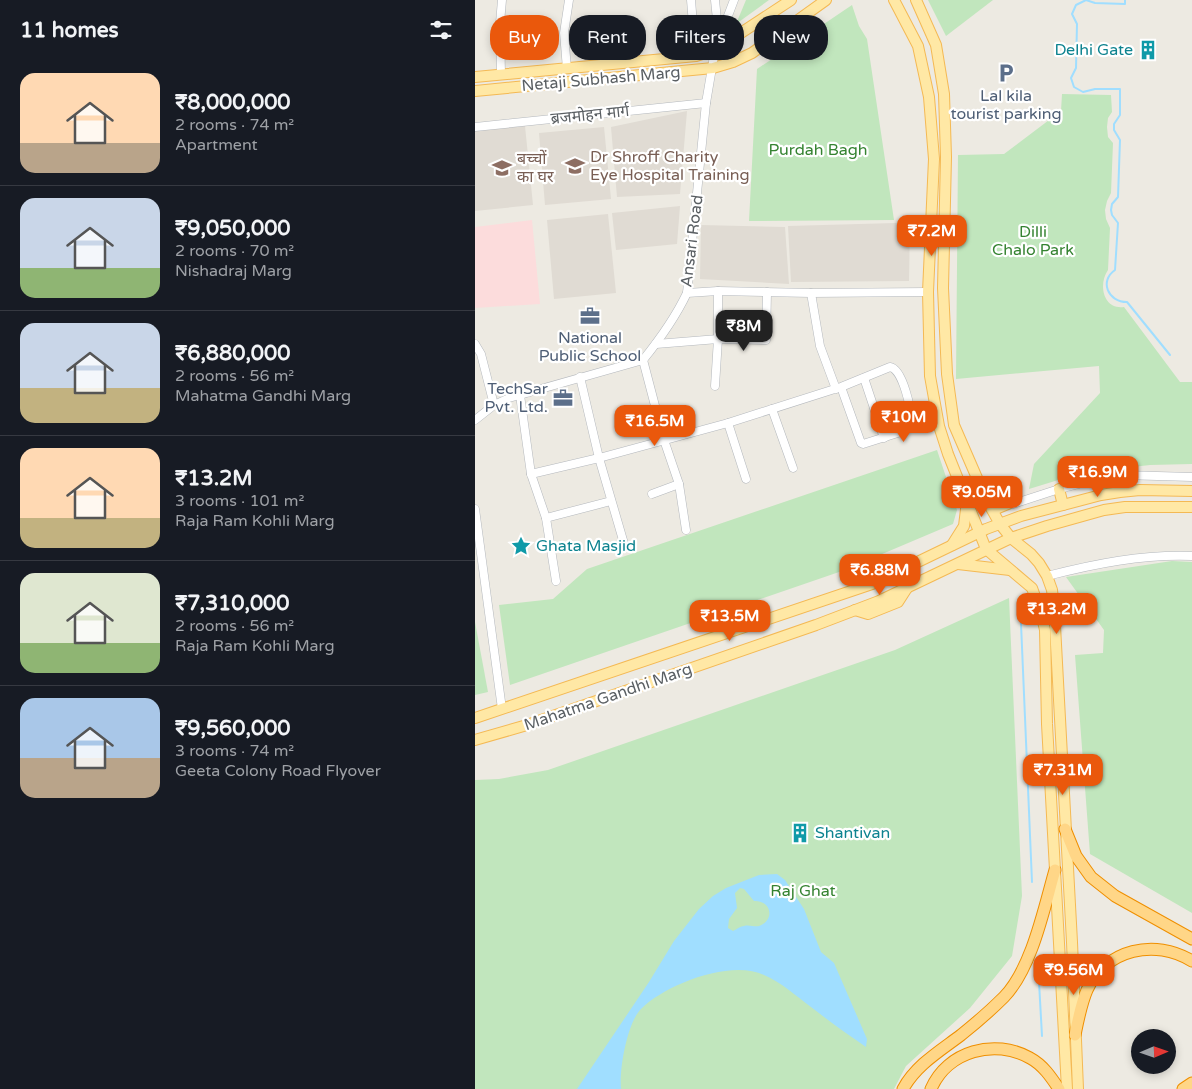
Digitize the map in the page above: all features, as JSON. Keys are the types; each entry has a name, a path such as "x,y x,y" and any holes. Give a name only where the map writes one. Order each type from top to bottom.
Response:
{"highway":[{"path":"1065,828 1076,856 1091,877 1115,896 1192,940"},
{"path":"903,1089 920,1067 963,1033 1005,995 1023,970 1055,870"},
{"path":"1075,1035 1083,1000 1089,986 1098,973 1114,959 1132,951 1153,948 1173,951 1192,960"},
{"path":"931,1089 939,1076 956,1060 977,1050 999,1048 1011,1050 1032,1059 1049,1074 1059,1089"},
{"path":"1183,1089 1192,1083"}],"main road":[{"name":"Netaji Subhash Marg","path":"744,31 791,0"},
{"name":"Netaji Subhash Marg","path":"475,91 713,68 733,62 752,53 826,0"},
{"path":"894,0 918,46 929,98 934,159 928,292 931,376 939,426 948,454 986,549 1031,588 1041,613 1045,630 1047,724 1067,1089"},
{"path":"916,0 936,45 944,94 947,156 943,288 947,374 954,425 999,524 1011,538 1031,554 1047,576 1052,590 1072,942 1078,1089"},
{"name":"Netaji Subhash Marg","path":"475,77 656,60"},
{"path":"1059,489 1063,505"},
{"name":"Mahatma Gandhi Marg","path":"475,718 872,584 980,532 1021,516 1120,492 1140,490 1192,491"},
{"path":"951,546 964,526 967,501"},
{"path":"987,501 1007,515 1021,516"},
{"path":"996,509 1009,504"},
{"name":"Mahatma Gandhi Marg","path":"475,740 527,725 879,601 1011,538 1104,510 1125,506 1192,507"},
{"path":"956,564 1011,571"}],"street":[{"path":"501,75 500,23 502,0"},
{"path":"567,69 564,33 569,0"},
{"path":"691,0 692,15"},
{"path":"715,0 716,15"},
{"name":"Ansari Road","path":"728,15 734,0"},
{"name":"Ansari Road","path":"643,360 656,344 687,293 706,103 714,60"},
{"name":"ब्रजमोहन मार्ग","path":"475,127 706,103"},
{"path":"687,293 718,291 811,293 928,292"},
{"path":"715,386 718,339 718,291"},
{"path":"656,344 718,339 765,340 767,292"},
{"path":"531,474 599,458 728,423 839,388 890,367 894,368 900,377 908,403 911,423 904,430 867,444 861,442 839,388 820,346 811,293"},
{"path":"475,344 481,354 494,405"},
{"path":"475,420 494,405 520,395 643,360 664,440 679,484 686,530"},
{"path":"580,377 599,458 625,547"},
{"path":"864,378 884,438"},
{"path":"520,395 531,474 546,518 556,580"},
{"path":"771,409 793,468"},
{"path":"475,410 483,414"},
{"path":"728,423 746,480"},
{"path":"982,489 993,498 1009,504 1106,477 1123,475 1192,476"},
{"path":"651,494 679,484"},
{"path":"546,518 611,501"},
{"path":"475,509 502,709"},
{"path":"1047,576 1121,560 1171,555 1192,556"}],"shaded area":[{"path":"687,111 680,194 617,197 611,127"},
{"name":"बच्चों का घर","path":"525,126 533,205 475,211 475,131"},
{"name":"Dr Shroff Charity Eye Hospital Training","path":"604,127 611,199 545,205 539,133"},
{"path":"680,206 677,244 616,250 612,213"},
{"path":"608,214 616,293 554,299 547,220"},
{"path":"532,220 540,304 475,308 475,227"},
{"path":"895,223 910,225 909,281 791,282 788,226"},
{"path":"701,225 785,227 789,284 700,279"}],"green space":[{"path":"746,0 769,0 744,18 744,15 740,15"},
{"path":"928,0 993,0 946,36"},
{"name":"Purdah Bagh","path":"852,5 859,26 867,39 894,220 749,221 757,69 770,60 828,60 828,21"},
{"name":"Dilli Chalo Park","path":"1062,94 1111,95 1112,112 1108,118 1107,127 1108,137 1113,143 1111,193 1105,210 1110,228 1108,270 1103,282 1104,295 1111,304 1117,307 1124,307 1180,382 1192,382 1192,464 1150,465 1081,473 1029,489 1034,464 1100,393 1099,366 956,379 958,155 1004,154 1061,111"},
{"path":"937,450 957,510 953,524 842,571 510,685 499,605 553,599 587,569"},
{"path":"1172,561 1192,562 1192,913 1090,854 1075,655 1103,653 1104,630 1066,577"},
{"name":"Raj Ghat","path":"1009,598 1022,896 1012,956 970,1008 906,1066 894,1089 475,1089 475,780 499,779 548,770 895,650"},
{"path":"475,622 488,692 475,695"}],"water":[{"path":"777,874 785,880 804,909 821,952 834,963 867,1039 866,1047 788,989 764,975 750,971 734,970 716,972 681,983 652,1000 641,1009 632,1025 625,1047 621,1070 621,1089 577,1089 649,982 674,941 699,909 713,896 726,888 759,875","holes":["740,888 744,889 754,901 759,901 767,906 769,917 761,925 743,926 733,931 728,928 729,919 737,908 735,893"]}],"waterway":[{"path":"1125,0 1125,4 1095,3 1086,0 1076,5 1072,14 1077,24 1076,68 1071,78 1074,87 1083,92 1095,89 1120,89 1120,115 1114,124 1114,130 1120,140 1118,197 1112,204 1111,210 1118,223 1115,270 1107,280 1107,285 1111,295 1115,299 1127,302 1170,355"},
{"path":"1020,600 1032,882"},
{"path":"1039,982 1042,1036"}],"place":[{"name":"Delhi Gate","path":"1148,50"},
{"name":"Lal kila tourist parking","path":"1006,73"},
{"name":"Dr Shroff Charity Eye Hospital Training","path":"575,166"},
{"name":"बच्चों का घर","path":"502,168"},
{"name":"National Public School","path":"590,316"},
{"name":"TechSar Pvt. Ltd.","path":"563,398"},
{"name":"Ghata Masjid","path":"521,546"},
{"name":"Shantivan","path":"800,833"}]}
